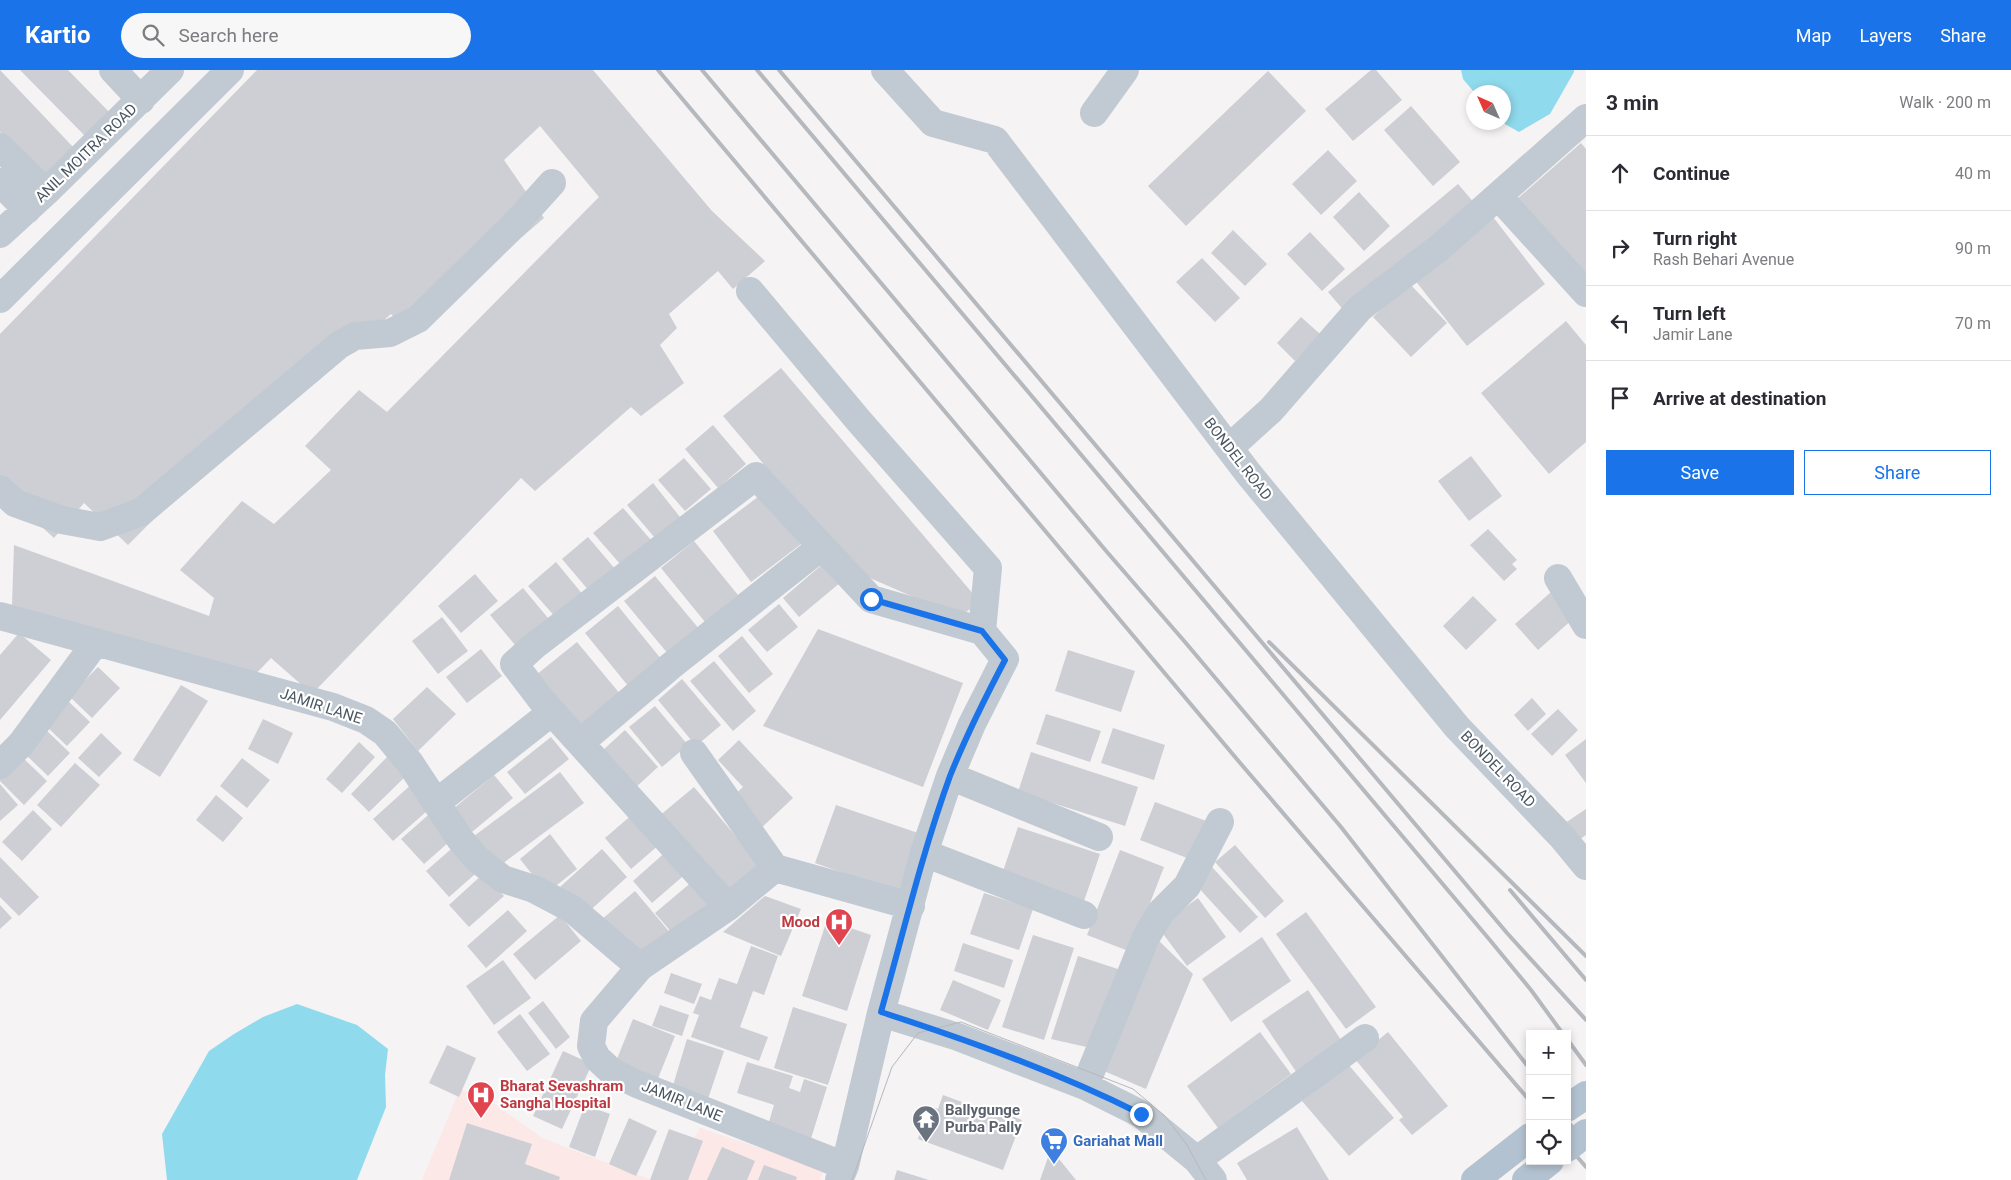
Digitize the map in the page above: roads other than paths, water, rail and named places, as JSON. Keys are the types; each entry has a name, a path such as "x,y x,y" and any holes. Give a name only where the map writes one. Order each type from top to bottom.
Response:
{"main road":[{"path":"1571,1105 1586,1095"},
{"path":"1571,1145 1586,1134"},
{"path":"1475,1180 1526,1140"},
{"path":"1526,1180 1545,1165"}],"street":[{"path":"113,70 140,100"},
{"name":"ANIL MOITRA ROAD","path":"0,234 170,70"},
{"path":"0,299 230,70"},
{"name":"BONDEL ROAD","path":"885,70 933,123 995,140 1229,448 1457,726 1562,837 1586,866"},
{"path":"1094,113 1125,70"},
{"path":"1229,448 1271,410 1360,308 1438,248 1586,118"},
{"path":"0,147 36,201"},
{"path":"0,182 36,201"},
{"path":"0,489 15,503 62,520 100,527 141,512 339,345 356,336 390,333 418,319 516,223 552,183"},
{"path":"1498,196 1586,293"},
{"path":"750,291 859,421 988,568 982,631"},
{"path":"728,907 552,712 514,664 534,646 756,476 871,599 982,631 1005,660 972,724 950,776 924,853 881,1012 842,1173"},
{"path":"581,742 672,666 821,547"},
{"path":"1558,578 1586,625"},
{"name":"JAMIR LANE","path":"0,616 333,707 366,720 385,733 410,763 460,839 477,859 503,879 534,889 572,909 640,967"},
{"path":"0,765 20,744 96,642"},
{"path":"436,803 552,712"},
{"path":"694,753 775,868 911,906"},
{"path":"950,776 1099,837"},
{"path":"1085,1086 1146,937 1161,912 1187,886 1220,822"},
{"path":"924,853 1084,915"},
{"name":"JAMIR LANE","path":"775,868 728,907 640,967 594,1021 591,1046 597,1058 611,1071 842,1173"},
{"path":"881,1012 958,1037 1085,1086 1141,1114 1205,1170 1365,1038"}],"water":[{"path":"1461,70 1574,70 1550,114 1519,132 1511,128 1511,85 1468,85 1463,79"},
{"path":"297,1004 357,1025 388,1049 385,1075 386,1107 357,1180 167,1180 162,1134 209,1051 263,1017"}],"tram line":[{"path":"852,1180 892,1067 918,1033 961,1022 1133,1089 1165,1116 1187,1145 1206,1180"}],"railway":[{"path":"658,70 1241,764 1526,1096"},
{"path":"702,70 1341,827 1526,1064"},
{"path":"757,70 1489,939 1531,990 1560,1030"},
{"path":"779,70 1507,933 1586,1020"},
{"path":"1269,642 1586,956"},
{"path":"1510,890 1586,980"},
{"path":"1571,1044 1586,1065"},
{"path":"1571,1126 1586,1147"},
{"path":"1571,1150 1586,1167"}],"place":[{"name":"Mood","path":"839,946"},
{"name":"Bharat Sevashram Sangha Hospital","path":"481,1119"},
{"name":"Ballygunge Purba Pally","path":"926,1143"},
{"name":"Gariahat Mall","path":"1054,1165"}]}
